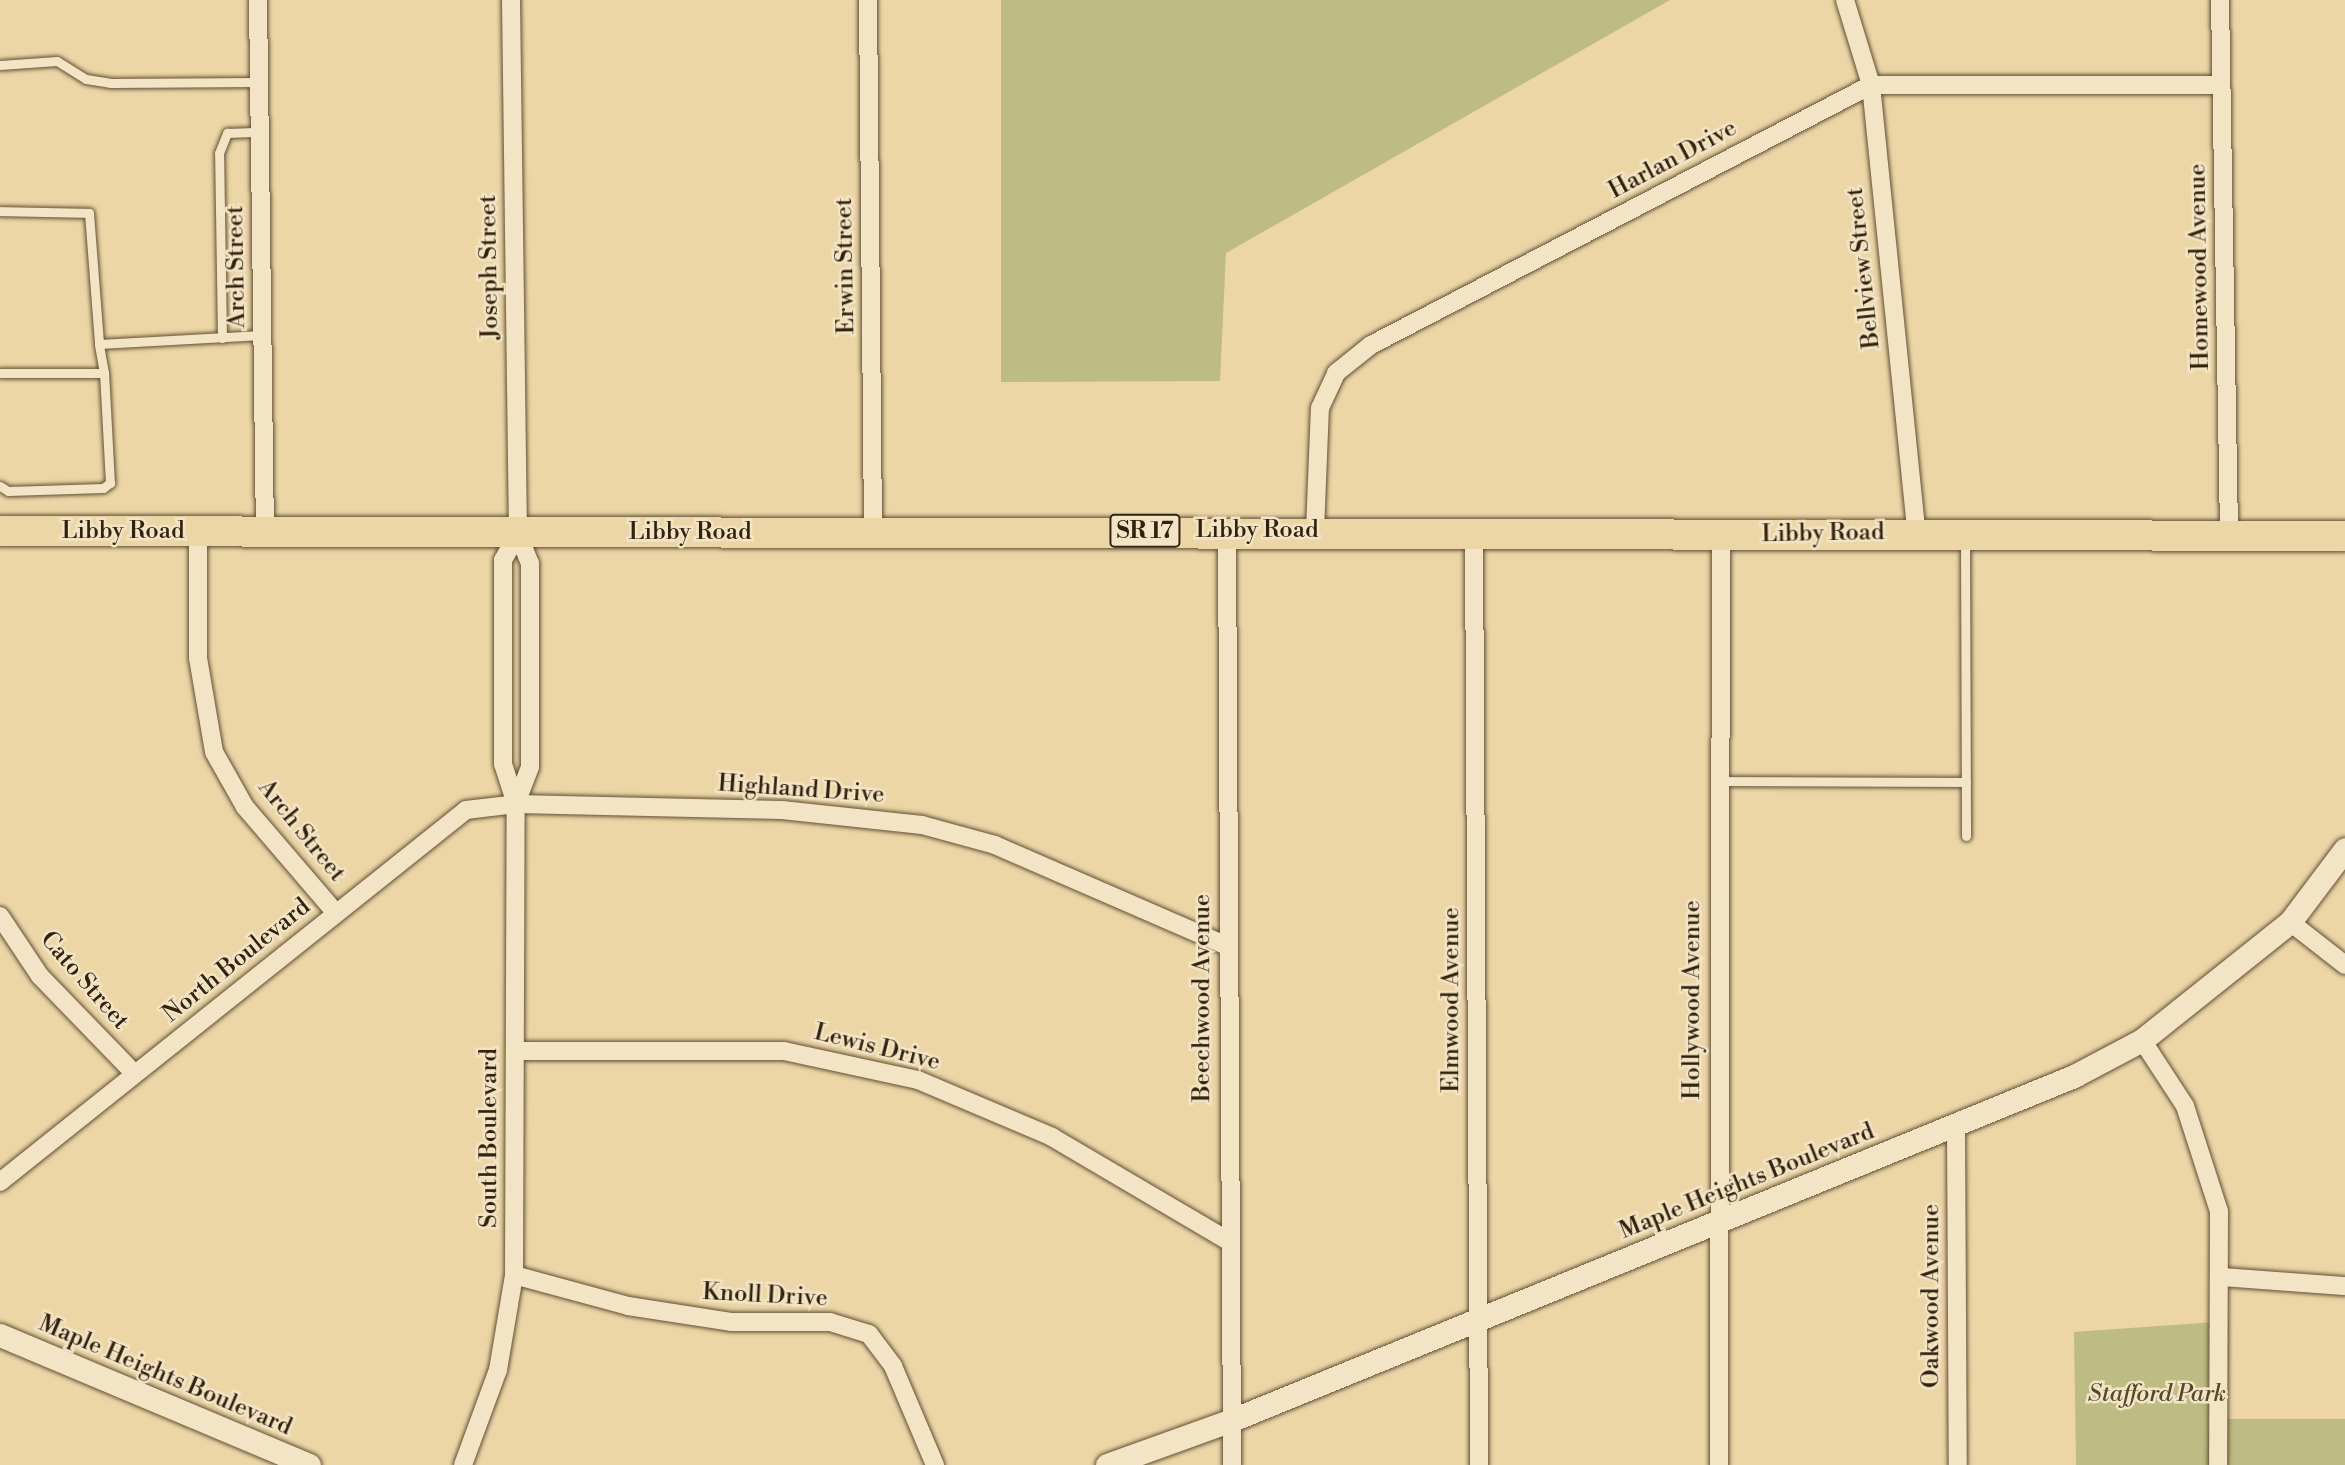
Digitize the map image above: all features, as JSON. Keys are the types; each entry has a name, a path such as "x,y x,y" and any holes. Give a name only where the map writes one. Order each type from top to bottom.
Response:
{"main road":[{"name":"Libby Road","path":"0,531 518,534 1315,531 1721,536 2229,533 2345,536"}],"street":[{"name":"Arch Street","path":"258,0 265,533"},
{"name":"Joseph Street","path":"511,0 518,534"},
{"name":"Erwin Street","path":"868,0 873,532"},
{"name":"Bellview Street","path":"1844,0 1871,85 1917,534"},
{"name":"Homewood Avenue","path":"2220,0 2229,533"},
{"name":"Harlan Drive","path":"1315,531 1320,408 1335,373 1371,345 1871,85 2221,85"},
{"name":"Beechwood Avenue","path":"1227,531 1227,946 1232,1465"},
{"name":"Arch Street","path":"198,532 198,658 214,752 245,807 336,913"},
{"name":"South Boulevard","path":"463,1465 498,1370 514,1275 516,804 503,764 503,560 518,534"},
{"name":"South Boulevard","path":"516,804 530,766 530,558 518,534"},
{"name":"Elmwood Avenue","path":"1475,534 1479,1465"},
{"name":"Hollywood Avenue","path":"1719,1465 1716,781 1721,536"},
{"name":"Highland Drive","path":"516,804 849,812 922,825 995,845 1227,946"},
{"name":"North Boulevard","path":"0,1182 466,810 516,804"},
{"name":"Maple Heights Boulevard","path":"1107,1465 1232,1420 1956,1126 2142,1040 2290,922 2345,849"},
{"name":"Cato Street","path":"0,916 40,976 135,1074"},
{"path":"2290,922 2345,965"},
{"path":"2142,1040 2185,1106 2210,1169 2221,1278 2218,1465"},
{"name":"Lewis Drive","path":"516,1051 784,1051 918,1080 1052,1136 1230,1242"},
{"name":"Oakwood Avenue","path":"1956,1126 1958,1465"},
{"name":"Knoll Drive","path":"514,1275 628,1307 731,1322 830,1322 869,1334 893,1366 934,1465"},
{"path":"2221,1278 2345,1286"},
{"name":"Maple Heights Boulevard","path":"0,1335 309,1465"}],"lane":[{"path":"0,65 57,61 86,79 110,83 259,82"},
{"path":"222,338 219,153 227,132 260,132"},
{"path":"0,211 89,213 99,344 104,373 110,483 103,488 8,491 0,486"},
{"path":"99,344 262,335"},
{"path":"0,373 104,373"},
{"path":"1965,533 1966,836"},
{"path":"1716,781 1966,782"}],"green space":[{"path":"1001,0 1670,0 1226,253 1220,381 1001,382"},
{"name":"Stafford Park","path":"2229,1321 2228,1419 2345,1419 2345,1465 2076,1465 2074,1332"}]}
